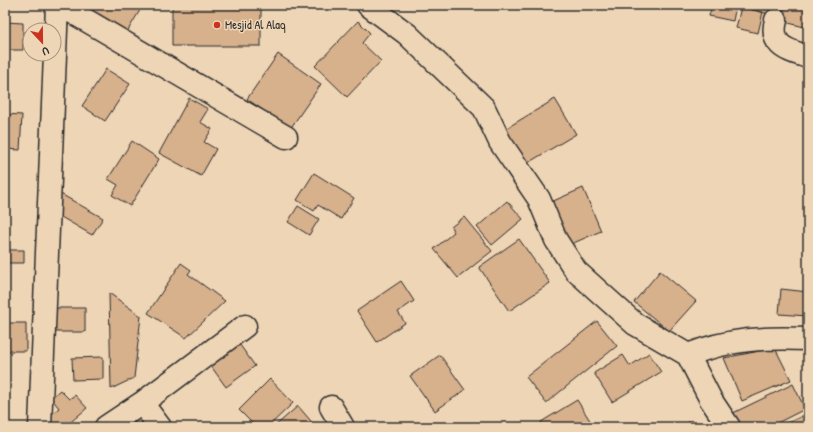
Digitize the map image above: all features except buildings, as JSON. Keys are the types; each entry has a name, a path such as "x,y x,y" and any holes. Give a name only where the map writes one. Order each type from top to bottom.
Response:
{"street":[{"path":"40,427 57,5"},
{"path":"60,5 286,137"},
{"path":"368,5 407,34 484,108 500,142 539,199 556,240 576,271 635,324 688,355 710,400 729,427"},
{"path":"776,20 774,27 775,35 779,44 786,50 808,57"},
{"path":"106,427 142,403 245,326"},
{"path":"688,355 711,346 751,338 808,339"},
{"path":"142,403 160,427"},
{"path":"331,407 343,427"}],"place":[{"name":"Mesjid Al Alaq","path":"217,25"}]}
